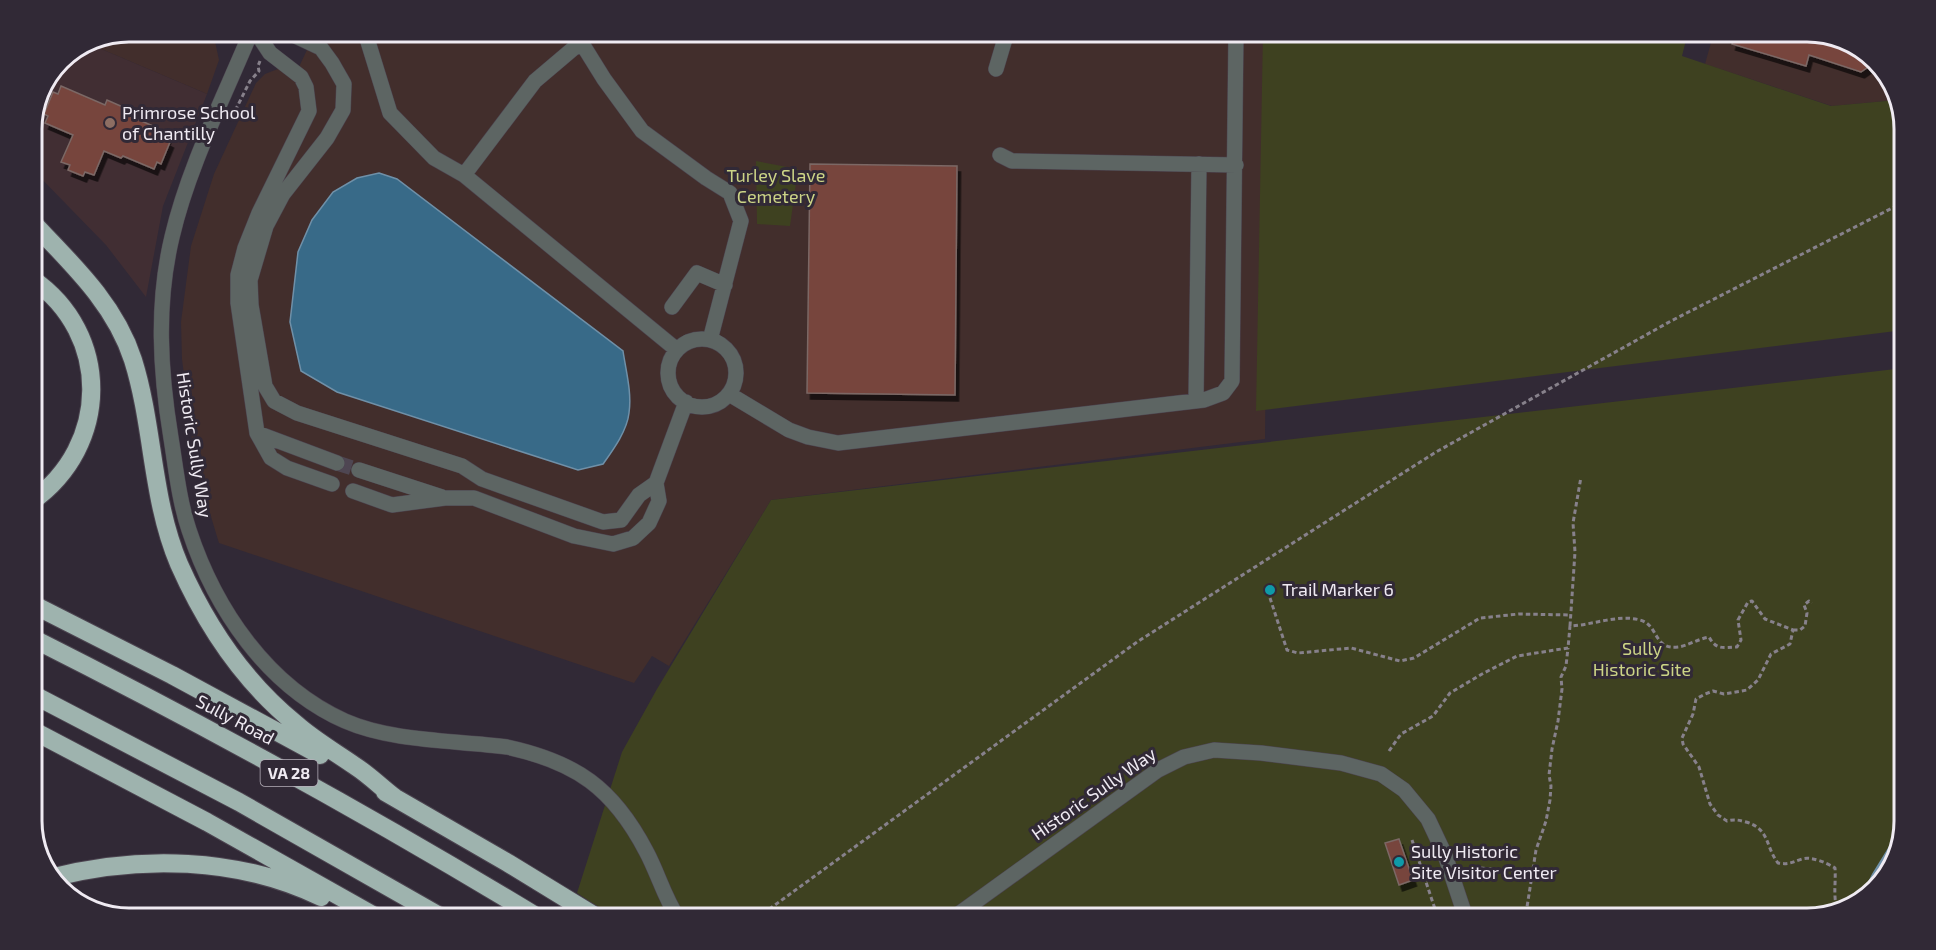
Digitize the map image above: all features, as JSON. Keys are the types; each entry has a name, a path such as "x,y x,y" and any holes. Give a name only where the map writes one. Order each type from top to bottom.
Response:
{"highway":[{"path":"42,233 91,285 110,311 125,340 133,359 143,402 161,513 178,562 216,633 246,675 277,708 312,738 357,767 394,797"},
{"path":"42,288 57,302 76,328 88,360 92,394 87,425 75,454 57,480 42,493"},
{"path":"42,609 211,696 394,797 582,908"},
{"name":"Sully Road","path":"42,643 237,744 522,908"},
{"name":"VA 28","path":"42,699 240,802 425,908"},
{"path":"42,735 207,822 360,908"},
{"path":"61,875 93,868 135,863 204,865 246,872 290,884 344,908"}],"street":[{"name":"Historic Sully Way","path":"247,42 185,194 172,238 162,306 163,383 181,500 193,541 216,592 240,633 265,664 309,701 345,721 380,732 524,751 551,759 588,778 612,802 636,834 647,852 673,908"},
{"path":"263,42 270,53 301,77 306,87 309,111 259,213 245,248 238,275 238,303 257,433 271,458 287,468 332,484"},
{"path":"308,42 321,48 333,63 344,84 343,110 327,138 284,194 266,226 250,280 251,305 265,386 274,401 297,413 462,466 482,479 603,522 621,520 639,495 656,483"},
{"path":"368,42 390,113 434,158 464,175 677,350"},
{"path":"464,175 535,81 574,42"},
{"path":"582,42 604,79 642,131 730,193 741,221 710,340"},
{"path":"996,69 1004,42"},
{"path":"729,394 789,429 808,437 838,443 1196,401 1224,393 1232,381 1236,42"},
{"path":"1000,155 1012,161 1236,165"},
{"path":"1196,401 1199,164"},
{"path":"672,307 697,273 725,285"},
{"path":"692,340 710,340 720,344 729,352 736,373 734,384 729,394 713,405 694,406 678,396 672,388 669,378 671,359 677,350 692,340"},
{"path":"353,491 392,505 445,498 474,498 574,536 613,544 633,538 649,523 659,501 656,483 686,402"},
{"path":"257,433 337,463"},
{"path":"359,470 445,498"},
{"path":"474,498 482,479"},
{"name":"Historic Sully Way","path":"967,908 1158,770 1184,757 1214,750 1341,763 1381,774 1404,790 1428,819 1444,855 1463,908"}],"path":[{"path":"229,122 250,81 260,71 258,66"},
{"path":"771,908 1137,642 1436,452 1671,321 1894,207"},
{"path":"1526,908 1536,850 1546,821 1550,800 1549,775 1570,626 1575,552 1573,522 1581,477"},
{"path":"1270,598 1287,650 1298,653 1351,648 1400,661 1413,658 1480,618 1519,614 1570,615"},
{"path":"1570,626 1624,618 1638,619 1648,623 1662,644 1670,647 1709,637 1718,647 1737,647 1741,640 1738,620 1748,602 1752,601 1765,619 1792,630 1805,627 1807,614 1803,605 1809,601 1812,603"},
{"path":"1792,630 1790,644 1771,654 1758,680 1747,690 1724,694 1713,691 1696,699 1693,714 1682,738 1683,744 1699,767 1710,804 1718,815 1727,821 1734,819 1757,826 1763,832 1773,857 1778,863 1787,864 1806,859 1828,863 1834,868 1836,881 1833,894 1835,903"},
{"path":"1389,751 1401,734 1433,717 1450,693 1482,674 1517,656 1568,648"},
{"path":"1412,840 1435,908"},
{"path":"1471,872 1480,868 1510,871 1533,869"}],"shaded area":[{"path":"129,42 215,42 219,60 207,94 99,48"},
{"path":"311,42 1269,42 1265,439 771,500 669,666 652,656 634,683 219,543 195,464 182,359 181,322 191,246 214,174 256,83 265,74 283,67 298,69"},
{"path":"1711,42 1824,44 1846,51 1864,63 1879,80 1889,101 1832,106 1705,64"},
{"path":"99,48 207,94 163,206 146,297 106,245 42,179 42,123 51,90 72,63"}],"green space":[{"path":"1263,42 1686,42 1682,56 1831,106 1889,101 1894,123 1894,331 1256,411"},
{"name":"Turley Slave Cemetery","path":"756,161 798,169 790,226 757,224"},
{"name":"Sully Historic Site","path":"1894,369 1894,821 1891,844 1879,870 1864,887 1841,901 1807,908 600,908 577,893 622,752 657,689 771,500"}],"water":[{"path":"379,173 397,179 623,351 629,390 628,420 623,433 603,464 578,470 337,392 301,371 290,322 298,252 312,220 333,192 357,178"}],"building":[{"path":"1733,42 1807,42 1824,44 1846,51 1868,67 1861,72 1809,55 1806,66 1732,44"},
{"path":"61,86 105,105 107,100 125,108 123,113 169,133 166,140 170,142 161,164 157,162 154,169 104,151 94,175 85,172 83,176 68,170 70,165 61,162 73,135 45,123 48,116 44,114 53,92 58,94"},
{"path":"810,164 957,166 955,395 807,393"},
{"name":"Sully Historic Site Visitor Center","path":"1399,839 1413,880 1399,885 1385,843"}],"waterway":[{"path":"1872,879 1888,853"}],"tunnel":[{"path":"337,463 359,470"}],"place":[{"name":"Primrose School of Chantilly","path":"110,123"},
{"name":"Trail Marker 6","path":"1270,590"},
{"name":"Sully Historic Site Visitor Center","path":"1399,862"}]}
